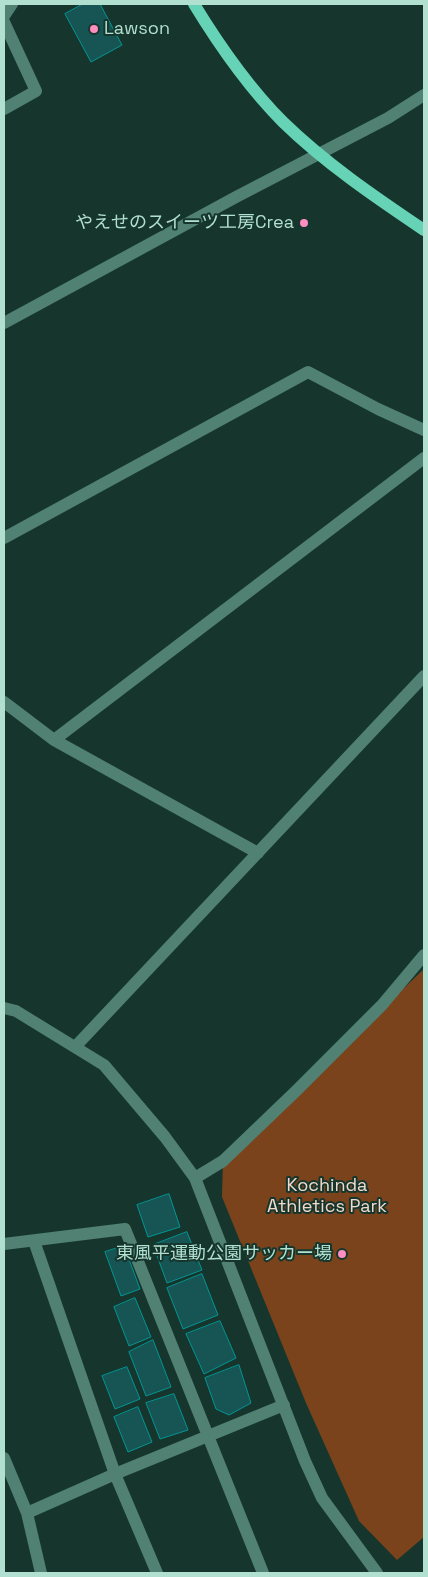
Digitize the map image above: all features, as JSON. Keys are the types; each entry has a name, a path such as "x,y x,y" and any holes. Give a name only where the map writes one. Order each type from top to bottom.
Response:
{"main road":[{"path":"194,4 212,33 250,85 282,121 372,195 424,230"}],"street":[{"path":"4,16 12,4"},
{"path":"4,22 36,91 4,109"},
{"path":"4,323 236,197 388,118 424,95"},
{"path":"4,538 308,372 378,409 424,430"},
{"path":"54,740 424,458"},
{"path":"75,1048 424,676"},
{"path":"4,702 54,740 258,853"},
{"path":"194,1178 223,1160 297,1090 382,1005 424,955"},
{"path":"4,1008 16,1011 104,1066 165,1137 194,1178 305,1461 322,1498 377,1573"},
{"path":"4,1244 34,1242 125,1229 263,1573"},
{"path":"34,1242 114,1474 157,1573"},
{"path":"27,1513 114,1474 284,1406"},
{"path":"4,1458 27,1513 41,1573"}],"green space":[{"name":"Kochinda Athletics Park","path":"424,969 424,1537 397,1560 359,1521 306,1403 222,1197 223,1160"}],"building":[{"name":"Lawson","path":"83,4 100,4 122,45 91,62 65,14"},
{"path":"169,1194 180,1227 148,1237 137,1205"},
{"path":"187,1232 202,1270 167,1283 153,1245"},
{"path":"124,1246 140,1289 121,1296 105,1252"},
{"path":"202,1274 218,1315 183,1329 167,1288"},
{"path":"135,1298 151,1337 129,1346 114,1307"},
{"path":"220,1321 236,1358 204,1374 186,1334"},
{"path":"153,1340 171,1387 146,1396 129,1352"},
{"path":"239,1365 251,1403 229,1415 216,1409 205,1378"},
{"path":"127,1367 140,1399 115,1409 102,1376"},
{"path":"174,1394 188,1430 160,1439 146,1403"},
{"path":"138,1407 152,1442 128,1452 114,1417"}],"place":[{"name":"Lawson","path":"94,29"},
{"name":"やえせのスイーツ工房Crea","path":"304,223"},
{"name":"東風平運動公園サッカー場","path":"342,1254"}]}
